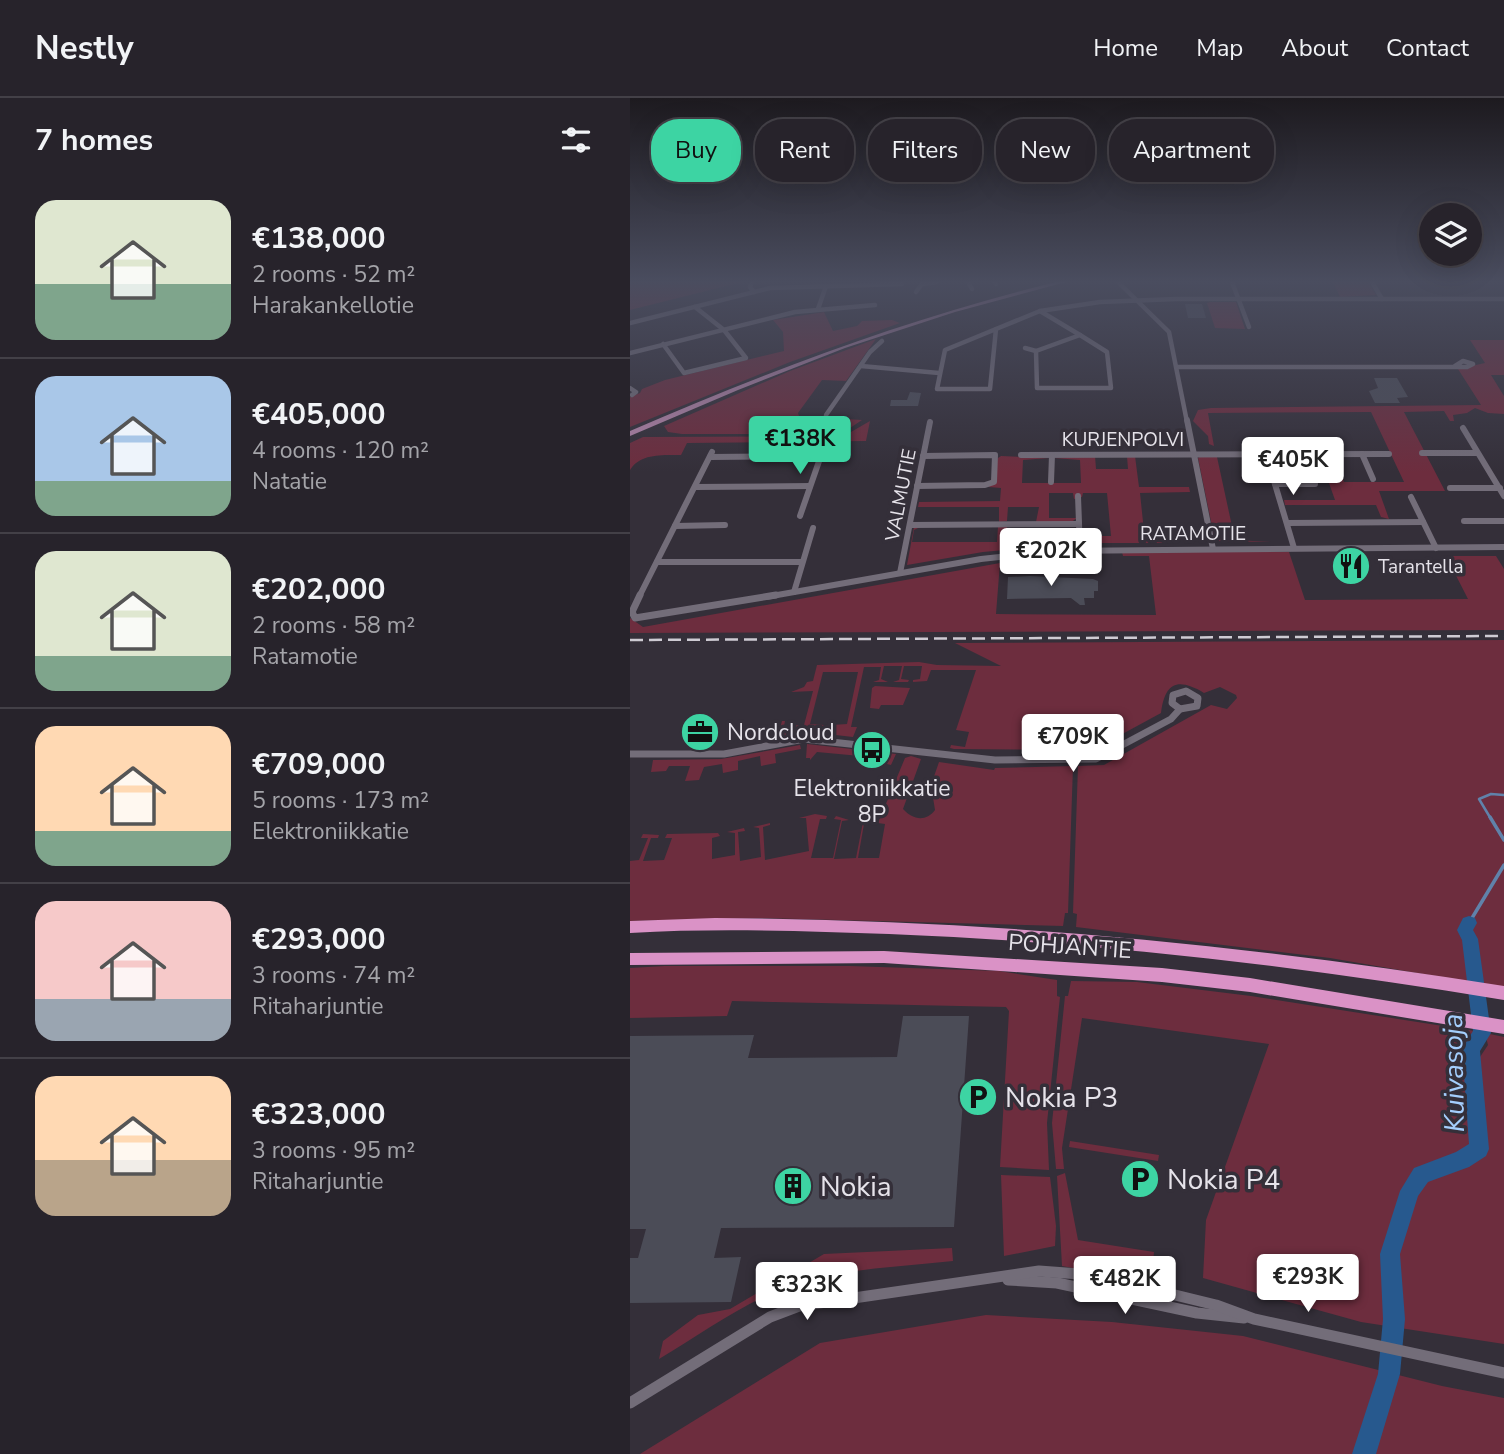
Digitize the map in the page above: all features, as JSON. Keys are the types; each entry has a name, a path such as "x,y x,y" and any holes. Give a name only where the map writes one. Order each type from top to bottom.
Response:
{"highway":[{"name":"POHJANTIE","path":"630,927 758,925 935,929 1092,939 1350,968 1504,993"},
{"name":"POHJANTIE","path":"630,959 884,957 1041,966 1250,985 1497,1025"}],"main road":[{"path":"630,434 852,345"}],"street":[{"path":"630,353 658,345"},
{"path":"664,345 684,373 744,360 746,358 736,345"},
{"path":"826,415 877,345"},
{"path":"956,345 945,350 937,389 990,389 994,345"},
{"path":"1025,348 1036,351 1052,345"},
{"path":"1036,351 1037,388 1111,387 1107,352 1096,345"},
{"path":"1171,345 1213,549"},
{"path":"861,366 939,373"},
{"path":"1177,367 1455,366"},
{"path":"630,387 636,392 632,394"},
{"name":"VALMUTIE","path":"900,573 930,422"},
{"path":"1463,428 1504,496"},
{"path":"800,516 825,444"},
{"path":"1422,453 1477,453"},
{"path":"1266,454 1294,548"},
{"path":"1362,454 1373,479"},
{"name":"KURJENPOLVI","path":"1021,455 1389,454"},
{"path":"802,562 657,562 711,455 821,456"},
{"name":"KURJENPOLVI","path":"1051,482 1052,455"},
{"path":"918,486 985,485 994,482 995,456 923,456"},
{"path":"1275,484 1315,484"},
{"path":"695,487 810,486"},
{"path":"1450,488 1500,488"},
{"path":"1078,496 1080,550"},
{"path":"1411,497 1436,548"},
{"path":"1464,521 1504,521"},
{"path":"1287,523 1423,522"},
{"path":"910,525 1079,524"},
{"path":"675,526 725,525"},
{"path":"794,592 813,528"},
{"name":"RATAMOTIE","path":"657,562 632,612 635,618 1012,555 1080,550 1504,547"},
{"path":"630,754 724,754 804,738 995,760 1096,759 1171,719 1180,709"},
{"path":"630,1403 770,1317 799,1306 827,1300 998,1279 1057,1283 1213,1317 1254,1319 1504,1373"}],"shaded area":[{"path":"784,345 837,345 630,427 630,397 640,393 642,389 665,380 784,351"},
{"path":"859,345 872,345 846,381 822,380 798,413 799,416 862,420 841,434 682,434 668,432 664,426 790,371"},
{"path":"1473,345 1504,345 1504,375 1491,375 1504,396 1504,414 1488,413 1475,408 1467,413 1453,415 1454,421 1450,421 1444,411 1404,412 1445,491 1379,491 1389,519 1381,517 1376,505 1285,505 1284,500 1335,500 1321,457 1335,458 1344,482 1404,482 1371,412 1208,413 1214,446 1209,444 1208,436 1193,421 1198,410 1211,408 1481,405 1458,369 1485,363"},
{"path":"870,421 866,441 687,443 681,455 646,458 634,464 630,470 630,443 643,437 844,436"},
{"path":"1001,456 1049,458 1023,460 1022,483 1081,483 1080,460 1054,458 1095,456 1096,469 1128,469 1127,456 1135,456 1139,487 1189,487 1190,492 1140,493 1145,541 1167,543 1082,543 1084,536 1111,536 1107,493 1083,493 1082,497 1074,499 1073,493 1049,493 1049,518 1077,518 1070,523 1036,522 1039,507 1008,507 1007,521 999,522 999,507 918,507 919,502 1000,501 1001,488 989,487"},
{"path":"1201,456 1257,456 1217,457 1235,540 1271,542 1215,541 1198,458"},
{"path":"1257,456 1264,458 1266,465 1261,466"},
{"path":"914,527 920,527 914,530 912,542 997,542 998,527 1007,527 1007,542 1075,542 1075,529 1077,543 983,552 907,565"},
{"path":"1122,552 1289,552 1305,600 1468,599 1446,556 1496,556 1504,569 1504,630 630,633 630,618 643,627 1000,563 996,614 1156,615 1149,556 1123,556"},
{"path":"1504,640 1504,988 1330,958 1076,927 1077,914 1073,913 1078,766 1104,765 1211,705 1227,709 1237,698 1220,687 1204,693 1186,685 1174,686 1166,695 1161,713 1115,738 1090,734 1075,750 954,749 950,748 951,745 965,747 969,732 956,730 976,670 931,670 927,681 913,682 920,679 922,666 904,666 901,679 909,680 908,682 893,682 899,680 902,666 884,666 881,679 888,682 873,682 879,680 881,667 864,667 851,727 857,727 853,737 827,734 832,725 847,724 858,672 823,672 810,724 824,725 821,733 778,736 782,721 785,721 784,726 804,725 813,691 791,692 813,681 817,665 919,662 937,665 1001,666 955,643"},
{"path":"872,688 910,688 903,705 881,705 879,709 870,708"},
{"path":"807,744 896,754 891,765 887,764 889,759 865,756 863,761 859,760 860,756 817,752 810,760 806,758"},
{"path":"800,745 801,749 775,754 776,763 761,766 760,756 738,761 738,770 723,773 722,764 704,767 699,780 685,781 690,766 669,766 666,771 651,772 653,760 721,759"},
{"path":"911,756 921,759 903,809 919,818 928,816 935,810 931,785 939,762 994,770 1073,766 1068,913 1065,913 1063,926 760,918 630,921 630,861 639,860 648,838 641,838 643,834 659,835 658,838 651,838 643,861 664,860 672,838 665,838 667,834 718,833 720,836 712,838 712,859 735,855 735,833 727,832 744,828 745,831 738,832 740,861 761,857 759,828 753,827 770,823 763,827 765,860 809,851 806,818 799,818 815,814 827,816 826,819 820,819 811,858 833,858 841,820 834,819 836,816 849,820 842,821 834,859 856,858 863,822 856,821 858,819 871,822 864,824 858,858 879,858 885,824 878,823 905,758"},
{"path":"850,966 999,971 1057,980 1057,996 1060,997 1047,1123 1049,1170 1000,1167 1009,1011 1006,1007 732,1001 727,1016 630,1018 630,968"},
{"path":"1071,981 1137,982 1251,996 1475,1031 1475,1038 1468,1047 1468,1084 1477,1087 1480,1057 1488,1045 1485,1033 1504,1037 1504,1344 1361,1322 1203,1278 1206,1220 1269,1044 1082,1018 1062,1148 1064,1169 1056,1169 1052,1123 1065,996 1068,996"},
{"path":"1070,1141 1159,1155 1158,1161 1069,1147"},
{"path":"1065,1173 1078,1240 1154,1252 1152,1273 1147,1280 1140,1281 1062,1266 1057,1176"},
{"path":"1001,1175 1050,1177 1056,1226 1055,1246 1004,1256"},
{"path":"952,1248 953,1261 830,1275 790,1286 739,1310 659,1359 663,1341 698,1315 730,1309 824,1254"},
{"path":"986,1315 1112,1322 1243,1336 1442,1386 1504,1398 1504,1454 640,1454 820,1343"}],"building":[{"path":"1374,378 1397,378 1408,397 1397,398 1400,403 1375,403 1369,391 1378,388"},
{"path":"910,392 921,393 918,406 890,406 891,400 907,400"},
{"path":"1008,577 1093,579 1098,581 1098,591 1094,591 1094,598 1084,598 1085,605 1080,605 1071,598 1007,599"},
{"name":"Nokia","path":"903,1016 969,1016 954,1227 721,1228 714,1258 741,1257 731,1302 630,1303 630,1258 638,1258 646,1229 630,1229 630,1036 754,1035 748,1058 897,1057"}],"waterway":[{"name":"Kuivasoja","path":"1491,819 1479,799 1491,794 1504,795"},
{"name":"Kuivasoja","path":"1490,817 1504,840"},
{"name":"Kuivasoja","path":"1469,923 1504,865"},
{"name":"Kuivasoja","path":"1364,1454 1389,1374 1394,1319 1390,1254 1410,1191 1421,1175 1462,1160 1479,1149 1471,1049 1482,1033 1470,939 1465,930 1469,923"}],"railway":[{"path":"630,640 1504,636"}],"place":[{"name":"Tarantella","path":"1351,566"},
{"name":"Nordcloud","path":"700,732"},
{"name":"Elektroniikkatie 8P","path":"872,750"},
{"name":"Nokia P3","path":"978,1097"},
{"name":"Nokia P4","path":"1140,1179"},
{"name":"Nokia","path":"793,1186"}]}
